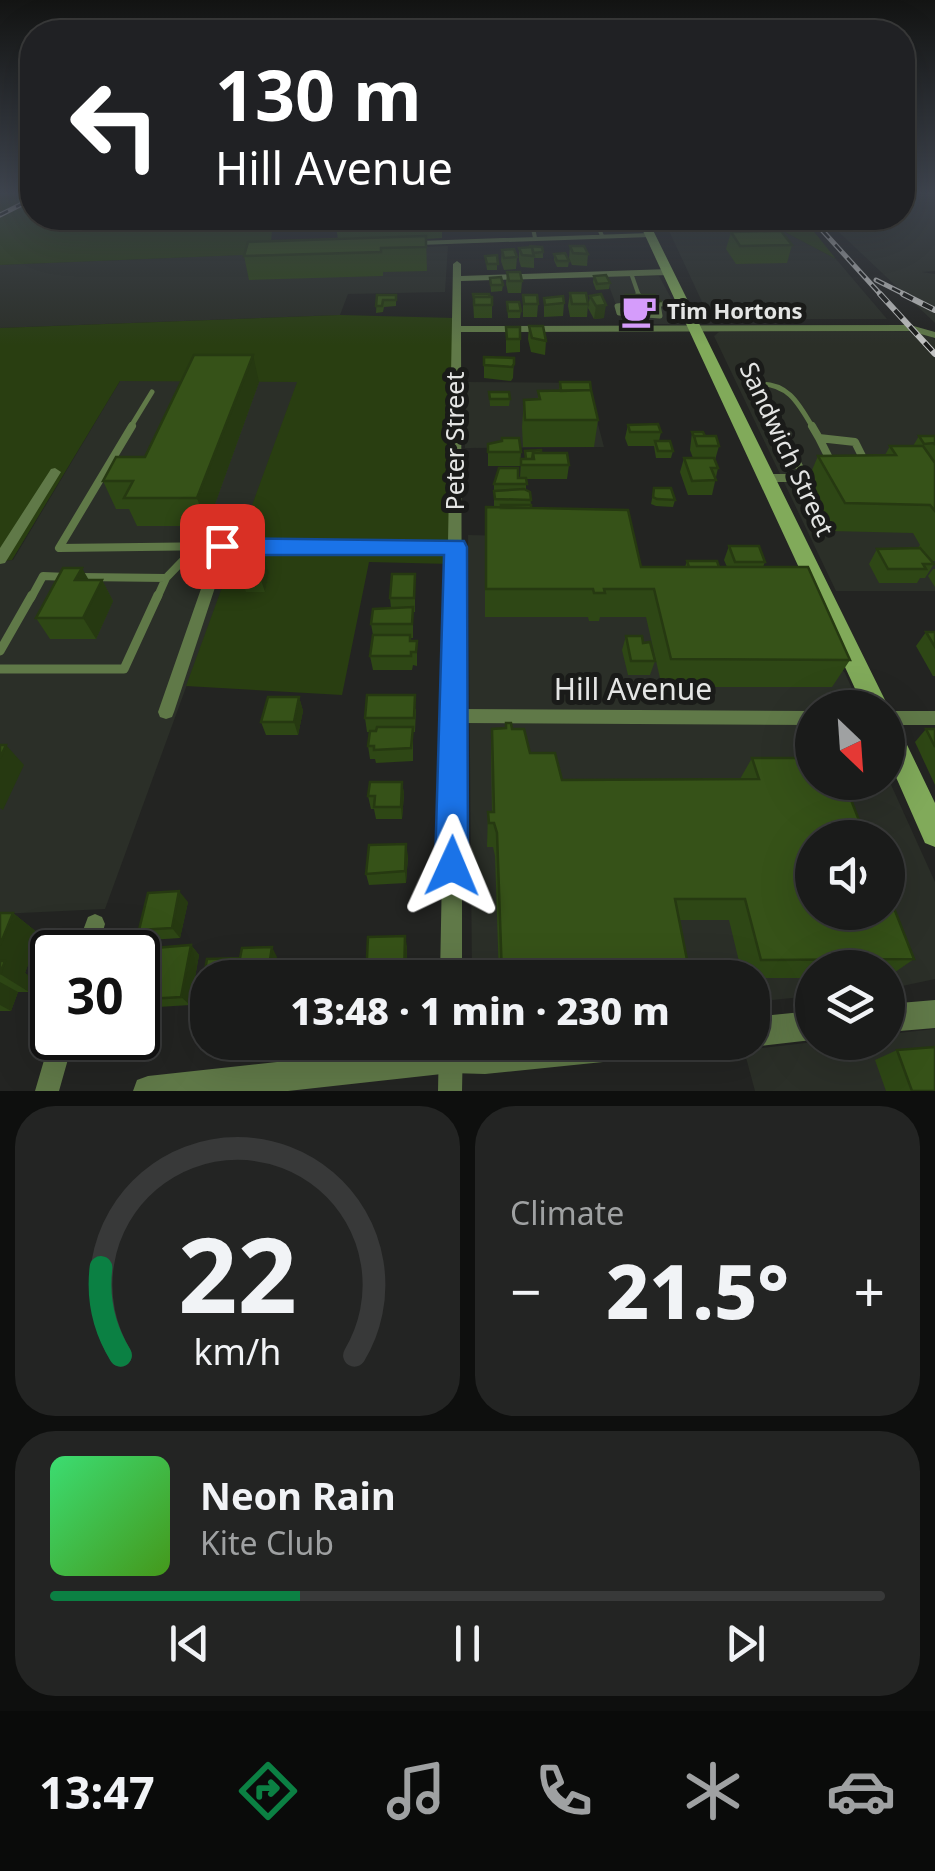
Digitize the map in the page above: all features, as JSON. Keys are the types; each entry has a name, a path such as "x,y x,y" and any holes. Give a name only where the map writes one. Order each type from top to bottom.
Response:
{"main road":[{"name":"Sandwich Street","path":"654,243 868,690"},
{"path":"905,769 935,833"}],"street":[{"name":"Peter Street","path":"451,960 457,271 631,273"},
{"path":"631,273 668,272"},
{"path":"456,329 910,328 933,334"},
{"path":"0,559 55,472"},
{"path":"166,712 222,546 456,547"},
{"name":"Hill Avenue","path":"453,716 795,718"},
{"path":"905,718 935,718"},
{"path":"92,930 94,924"},
{"path":"905,1017 935,1014"},
{"path":"770,1030 795,1028"},
{"path":"47,1091 56,1060"},
{"path":"148,1091 254,1085 395,1060"},
{"path":"450,1091 451,1060"}],"lane":[{"path":"409,244 432,243"},
{"path":"631,273 642,304"},
{"path":"658,304 662,314 656,317 626,316 616,306 642,304 658,304 684,304"},
{"path":"805,478 757,384 776,382 787,387 840,477"},
{"path":"152,392 59,548 222,546"},
{"path":"819,438 854,442 867,459 862,470"},
{"path":"768,478 822,478"},
{"path":"0,669 124,670 166,578 195,548"},
{"path":"0,652 43,576 166,578"}],"shaded area":[{"path":"675,243 805,243 836,259 887,319 710,319"},
{"path":"850,243 935,243 935,271 922,272 935,274 935,323"},
{"path":"448,246 445,292 348,294 340,315 0,328 0,265"},
{"path":"605,275 659,276 683,320 677,324 623,324"},
{"path":"925,331 935,340 935,591 836,591 714,336 719,332"},
{"path":"120,381 298,381 105,909 0,914 0,561 13,560"},
{"path":"465,382 587,383 604,447 465,448"},
{"path":"468,535 629,539 638,593 806,594 836,663 852,690 795,690 795,800 898,800 935,882 935,979 905,985 905,950 795,950 795,998 770,1000 770,960 472,960"},
{"path":"935,1029 935,1091 755,1091 747,1060 770,1060 770,1047 795,1044 795,1060 905,1060 905,1032"}],"green space":[{"path":"0,243 271,243 270,254 0,265"},
{"path":"805,243 823,243 836,259"},
{"path":"340,315 455,318 451,564 369,562 342,695 186,686 297,382 120,381 12,560 0,561 0,328"}],"building":[{"path":"248,243 426,243 426,247 381,248 381,252 244,256"},
{"path":"738,243 792,245 740,246"},
{"path":"570,246 584,246 588,254 573,253"},
{"path":"532,247 534,256 522,255 519,248"},
{"path":"514,249 517,257 504,258 502,250"},
{"path":"565,253 569,261 557,261 554,254"},
{"path":"497,255 498,264 487,264 485,256"},
{"path":"507,272 520,272 522,281 509,281"},
{"path":"606,275 610,283 597,284 594,276"},
{"path":"501,277 503,285 491,285 490,278"},
{"path":"570,293 586,293 588,304 572,304"},
{"path":"601,294 606,305 596,306 590,296"},
{"path":"377,295 396,295 396,300 383,300 382,306 376,306"},
{"path":"523,295 537,295 538,304 524,304"},
{"path":"626,295 655,295 660,301 629,302"},
{"path":"563,296 564,303 545,305 544,298"},
{"path":"474,297 492,297 492,305 474,305"},
{"path":"507,302 519,302 521,311 508,311"},
{"path":"529,326 543,326 546,341 532,338"},
{"path":"506,327 520,327 520,339 507,339"},
{"path":"194,355 253,355 197,498 124,498 133,481 103,481 116,457 145,457"},
{"path":"484,357 514,358 514,364 484,365"},
{"path":"560,382 590,382 591,390 561,391"},
{"path":"591,390 598,420 525,420 524,400 540,399 538,391"},
{"path":"489,392 509,392 510,399 490,399"},
{"path":"658,424 661,432 630,432 628,425"},
{"path":"694,436 716,436 719,446 697,446"},
{"path":"919,436 935,436 935,445 924,444"},
{"path":"502,438 519,438 521,452 488,452 488,444"},
{"path":"655,441 670,441 673,451 658,451"},
{"path":"890,446 923,446 935,463 935,511 930,505 845,503 818,456 896,455"},
{"path":"541,450 533,453 532,459 526,459 525,451"},
{"path":"533,453 567,453 569,465 521,465 521,459 534,459"},
{"path":"684,458 714,458 718,468 711,468 716,480 692,481"},
{"path":"499,468 518,468 518,478 526,478 527,484 494,484"},
{"path":"654,488 671,488 675,500 653,497"},
{"path":"494,491 530,492 531,500 495,499"},
{"path":"531,505 531,508 501,508"},
{"path":"486,507 628,510 641,567 808,567 850,660 671,659 654,589 604,589 605,593 594,593 593,589 486,589"},
{"path":"729,546 759,546 765,562 735,562"},
{"path":"920,548 934,564 923,564 926,569 888,569 877,549"},
{"path":"265,559 260,577 241,578 246,560"},
{"path":"687,561 717,561 719,567 689,567"},
{"path":"63,568 82,568 75,580 102,580 83,618 36,618"},
{"path":"392,574 415,574 414,598 390,598"},
{"path":"413,607 412,624 371,624 373,609"},
{"path":"926,632 935,632 935,647"},
{"path":"373,635 410,635 410,641 417,641 416,652 411,652 411,656 370,656"},
{"path":"626,636 642,636 643,643 650,642 655,661 631,661"},
{"path":"367,695 415,695 414,718 365,718"},
{"path":"268,697 299,697 294,722 261,722"},
{"path":"506,723 511,723 512,729 524,729 530,753 555,753 562,780 759,779 752,758 795,758 795,800 851,800 859,820 795,820 795,930 903,930 914,959 905,959 905,950 795,950 795,960 761,960 745,899 675,899 687,960 501,960 497,833 494,823 489,823 488,812 494,812 492,729 506,728"},
{"path":"377,727 413,727 411,748 374,750 374,746 368,746 370,731"},
{"path":"926,729 935,729 935,747"},
{"path":"370,782 402,782 401,807 374,807 375,796 368,796"},
{"path":"406,844 405,871 366,874 369,845"},
{"path":"179,891 172,928 139,930 148,893"},
{"path":"0,913 13,913 0,945"},
{"path":"405,936 404,960 367,960 368,937"},
{"path":"191,945 181,997 160,998 160,948"},
{"path":"272,947 270,960 207,960 240,958 242,948"},
{"path":"935,1047 935,1091 912,1091 901,1060 905,1060 905,1049"}],"railway":[{"path":"834,243 882,296"},
{"path":"876,280 908,296"},
{"path":"880,294 935,354"},
{"path":"903,294 935,310"}],"place":[{"name":"Tim Hortons","path":"639,311"}],"route":[{"path":"222,546 456,547 452,866"}]}
